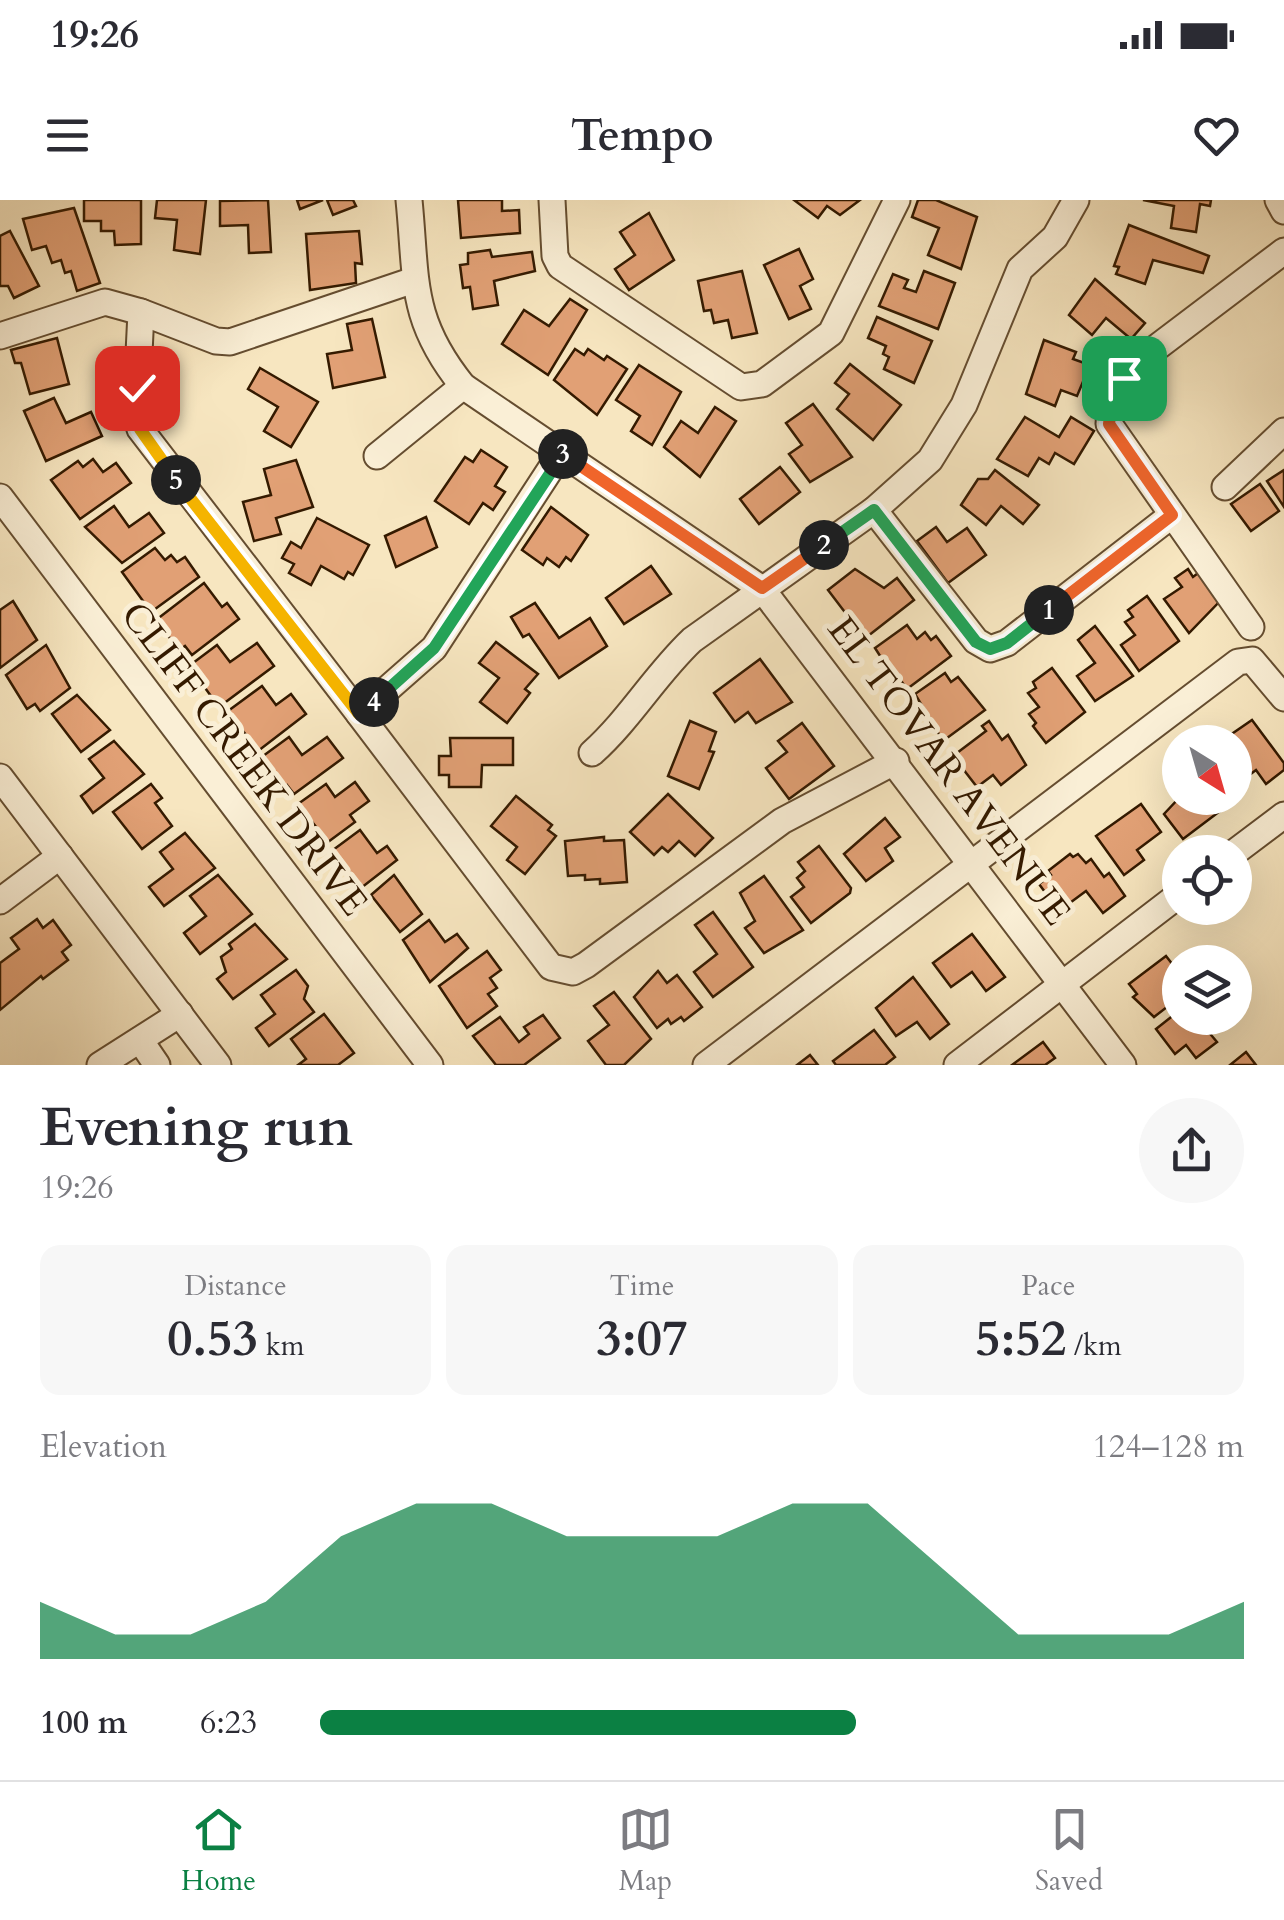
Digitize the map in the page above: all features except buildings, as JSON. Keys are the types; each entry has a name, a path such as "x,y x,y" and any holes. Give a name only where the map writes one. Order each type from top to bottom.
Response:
{"street":[{"name":"EL TOVAR AVENUE","path":"408,200 420,316 443,362 462,386 762,588 1123,1065"},
{"path":"552,200 554,256 560,266 741,387 762,384 832,333 897,200"},
{"path":"592,753 632,714 666,664 762,588 909,483 946,437 1020,269 1056,237 1076,200"},
{"path":"1278,200 1284,211"},
{"path":"1251,626 1109,424 1112,399 1148,354 1284,251"},
{"path":"0,336 106,302 216,341 230,342 414,280"},
{"path":"141,312 136,415 140,429 538,953 561,971 586,965 782,821 896,761"},
{"path":"377,456 462,386"},
{"path":"1224,487 1284,430"},
{"path":"359,714 434,648 561,453"},
{"name":"CLIFF CREEK DRIVE","path":"0,497 430,1065"},
{"path":"874,510 976,642 990,649 1007,643 1172,515"},
{"path":"706,1065 1238,662 1252,660 1284,698"},
{"path":"0,777 218,1065"},
{"path":"1252,839 1284,815"},
{"path":"0,901 60,856"},
{"path":"957,1065 1162,908"},
{"path":"100,1065 180,1014"},
{"path":"140,1040 157,1065"}],"route":[{"path":"137,388 136,415 148,443 359,714 434,648 561,453 762,588 874,510 976,642 990,649 1007,643 1172,515 1109,424 1112,399 1124,378"}]}
